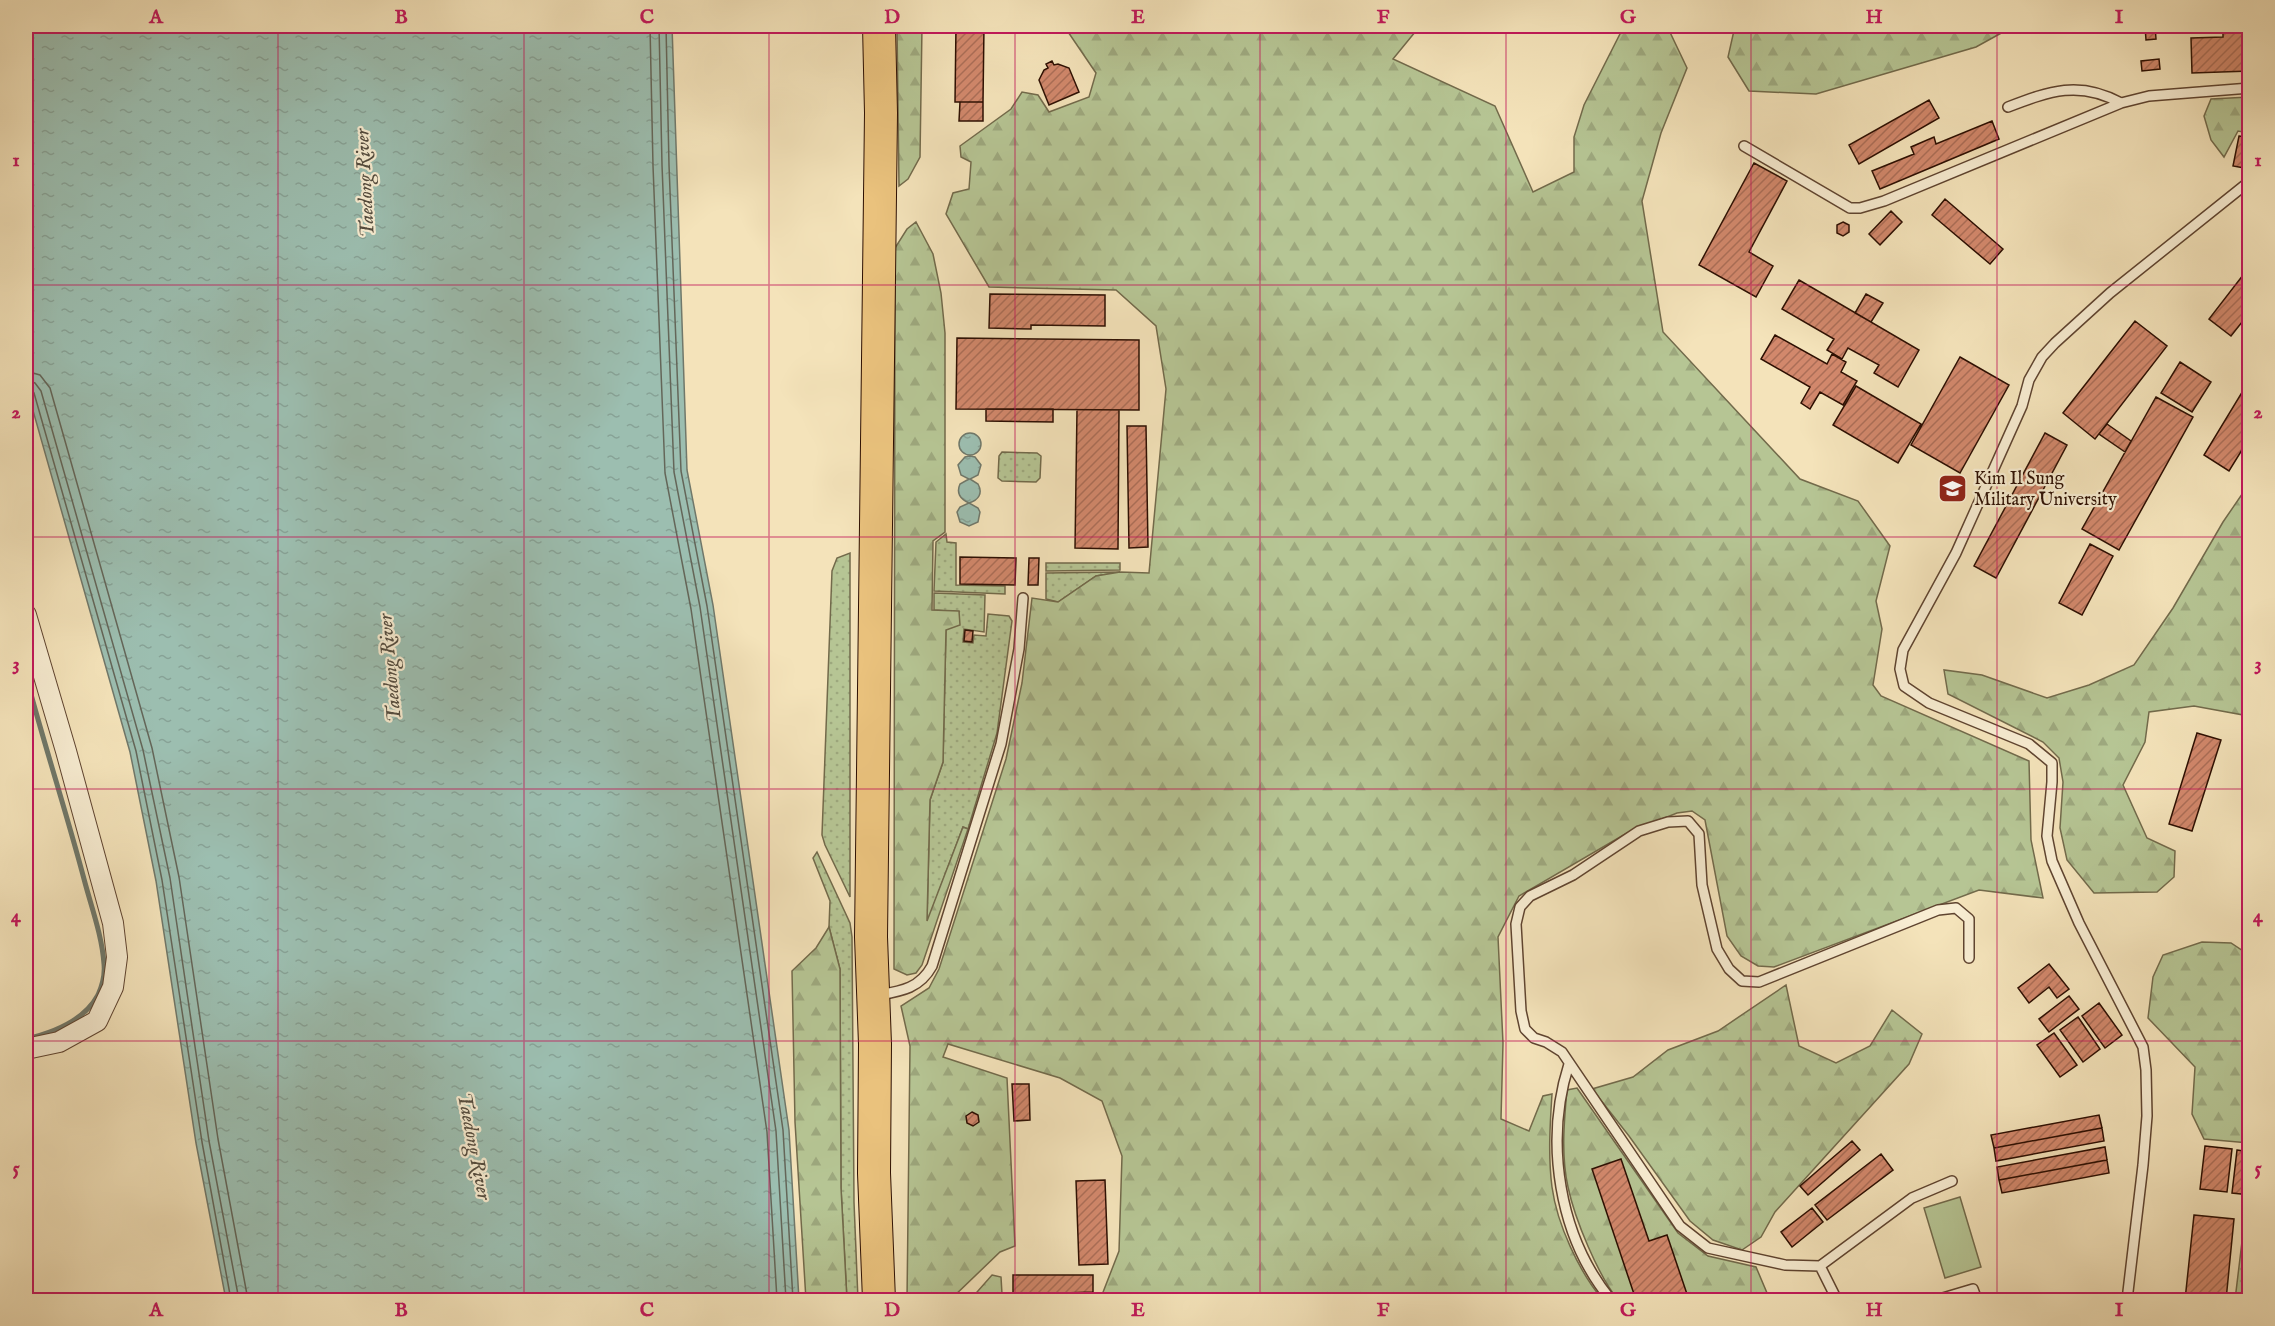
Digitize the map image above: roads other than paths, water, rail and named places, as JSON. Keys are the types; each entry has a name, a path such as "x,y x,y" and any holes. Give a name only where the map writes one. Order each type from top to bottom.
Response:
{"highway":[{"path":"879,26 881,113 871,937 875,1044 874,1173 879,1300"}],"street":[{"path":"26,615 113,923 117,957 113,987 97,1021 59,1042 26,1049"}],"lane":[{"path":"1744,146 1850,208 1860,208 1884,201 2121,103 2149,96 2250,88"},
{"path":"2008,107 2042,94 2061,90 2104,94 2121,103"},
{"path":"2127,1300 2147,1116 2143,1047 2079,923 2052,861 2047,836 2052,763 2028,744 1929,703 1904,686 1900,669 1903,650 1956,553 2022,406 2029,380 2042,357 2110,293 2250,181"},
{"path":"873,996 904,990 919,983 932,966 1001,744 1018,649 1023,598"},
{"path":"1952,1181 1912,1198 1820,1266 1785,1265 1708,1248 1680,1227 1562,1052 1534,1038 1525,1029 1521,1011 1516,924 1520,907 1530,897 1573,875 1639,831 1668,822 1688,821 1699,834 1702,885 1718,949 1729,969 1742,981 1759,981 1938,910 1956,908 1969,919 1969,958"},
{"path":"1569,1064 1561,1089 1557,1127 1560,1186 1575,1238 1601,1288 1611,1300"},
{"path":"1820,1266 1837,1300"},
{"path":"1936,1300 1973,1289 1977,1300"}],"water":[{"name":"Taedong River","path":"26,26 672,26 687,470 713,605 789,1130 799,1300 226,1300 196,1143 156,881 130,752 26,386"},
{"path":"970,433 978,436 981,444 978,452 970,455 962,452 959,444 962,436"},
{"path":"970,456 975,457 981,465 978,475 970,479 978,484 980,493 978,498 969,503 961,498 959,493 960,484 969,479 961,475 958,465 965,457"},
{"path":"969,503 978,508 980,512 978,522 969,526 960,522 957,512 960,507"}],"waterway":[{"path":"26,676 96,921 104,968 98,995 84,1012 66,1025 26,1039"}],"place":[{"name":"Kim Il Sung Military University","path":"1953,488"}]}
